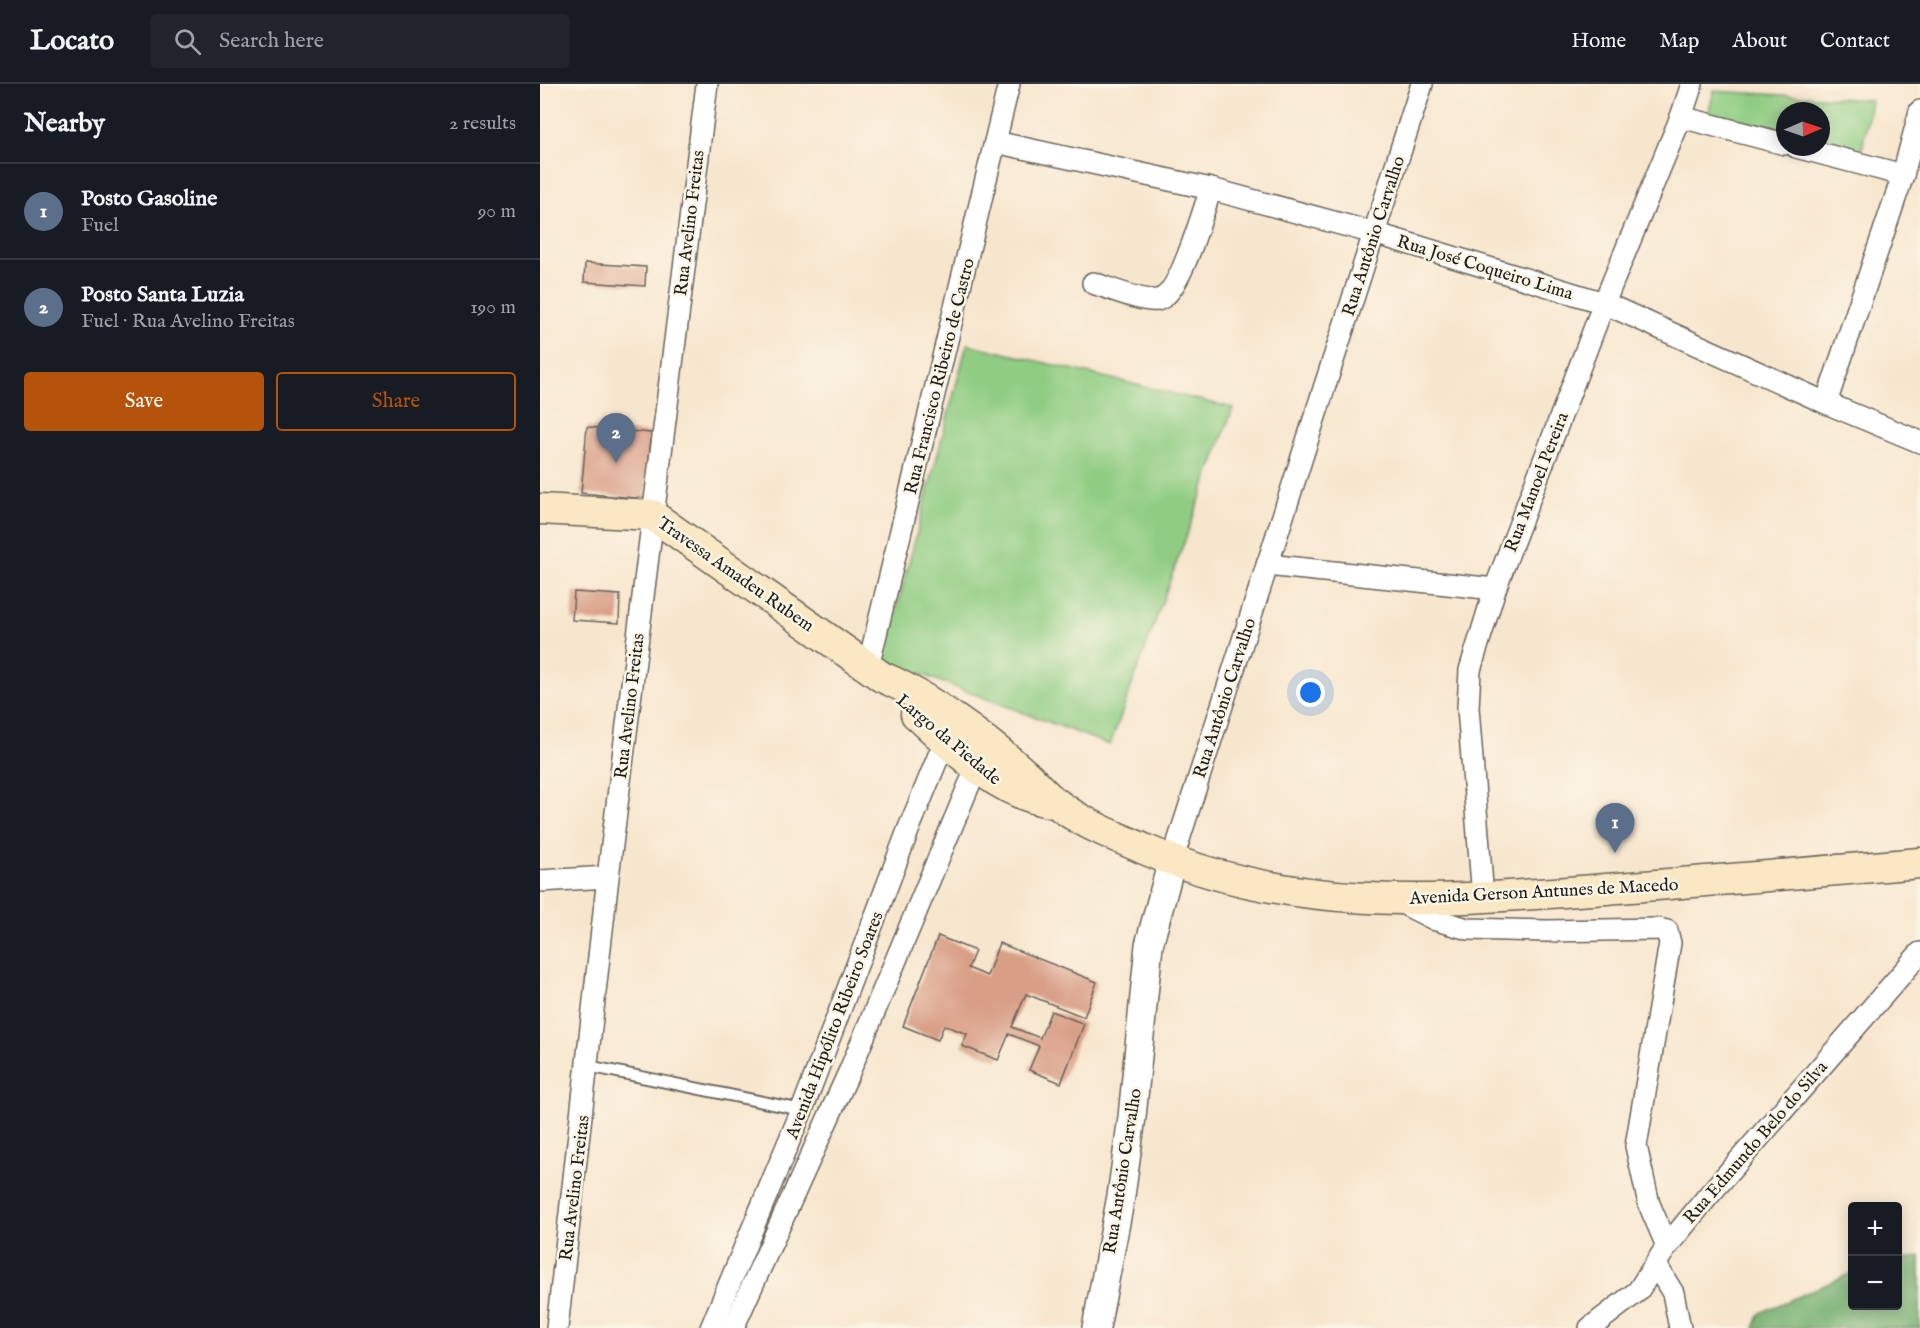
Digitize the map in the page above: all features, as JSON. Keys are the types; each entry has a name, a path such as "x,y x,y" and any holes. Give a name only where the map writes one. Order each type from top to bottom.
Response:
{"main road":[{"name":"Travessa Amadeu Rubem","path":"540,509 652,515 875,672"},
{"name":"Largo da Piedade","path":"875,672 903,702 952,732 984,757 1016,792 1055,803 1108,833 1172,861"},
{"name":"Avenida Gerson Antunes de Macedo","path":"1172,861 1228,879 1290,892 1395,900 1483,898 1920,863"}],"street":[{"name":"Rua Avelino Freitas","path":"557,1328 608,877 707,84"},
{"name":"Rua Francisco Ribeiro de Castro","path":"875,672 1009,84"},
{"name":"Rua Antônio Carvalho","path":"1096,1328 1131,1129 1149,945 1172,861 1422,84"},
{"name":"Rua Manoel Pereira","path":"1483,898 1468,708 1470,670 1495,589 1604,303 1682,117 1692,84"},
{"path":"1826,403 1902,175 1920,111"},
{"path":"1682,117 1776,142"},
{"name":"Rua José Coqueiro Lima","path":"995,142 1211,189 1374,233 1604,303 1826,403 1920,442"},
{"path":"1830,156 1902,175"},
{"path":"1094,283 1152,300 1163,298 1173,288 1180,274 1211,189"},
{"path":"1267,565 1495,589"},
{"name":"Avenida Hipólito Ribeiro Soares","path":"711,1328 823,1057 909,828 952,732"},
{"name":"Avenida Hipólito Ribeiro Soares","path":"733,1328 850,1070 984,757"},
{"path":"540,881 608,877"},
{"path":"1395,900 1436,920 1468,929 1548,931 1658,928 1667,931 1670,943 1636,1146 1649,1204 1667,1246"},
{"name":"Rua Edmundo Belo do Silva","path":"1590,1328 1638,1291 1667,1246 1920,953"},
{"path":"823,1057 850,1070"},
{"path":"1656,1265 1673,1293 1680,1328"}],"lane":[{"path":"588,1066 802,1110"}],"green space":[{"path":"1714,91 1871,100 1860,161 1830,150 1830,102 1776,102 1776,134 1708,114"},
{"path":"967,344 1233,408 1110,745 883,660"},
{"path":"1920,1256 1920,1328 1754,1328 1760,1313 1848,1275 1848,1310 1902,1310 1902,1260"}],"building":[{"path":"585,263 646,267 645,286 584,282"},
{"path":"587,427 651,433 646,499 581,493"},
{"path":"574,592 620,595 619,623 572,620"},
{"path":"938,936 975,951 968,968 987,976 999,943 1097,982 1084,1017 1026,994 1012,1027 1040,1038 1051,1011 1084,1024 1061,1083 1029,1070 1039,1046 1009,1034 998,1060 962,1046 967,1034 944,1025 938,1040 903,1026"}],"place":[{"name":"Posto Santa Luzia","path":"616,463"},
{"name":"Posto Gasoline","path":"1615,853"}]}
